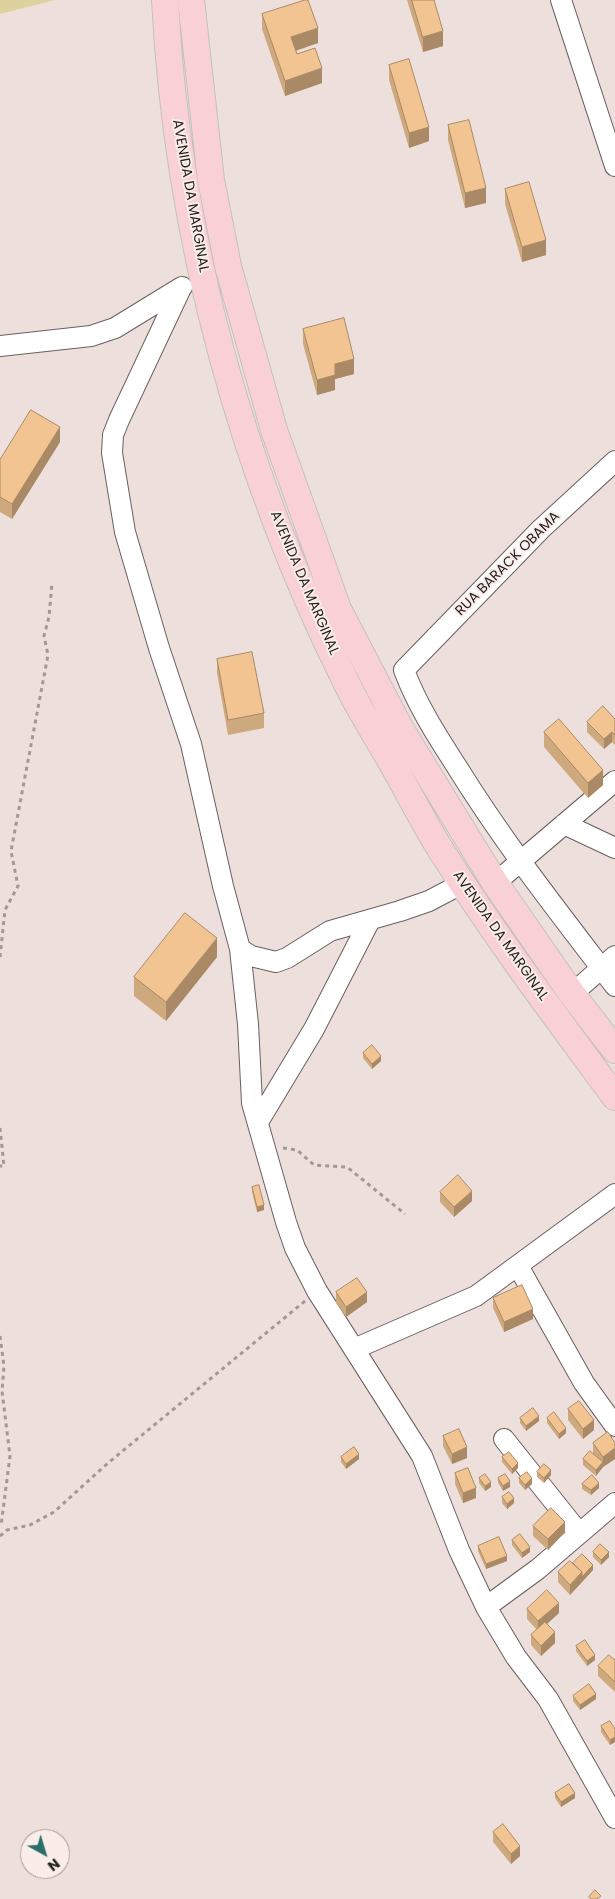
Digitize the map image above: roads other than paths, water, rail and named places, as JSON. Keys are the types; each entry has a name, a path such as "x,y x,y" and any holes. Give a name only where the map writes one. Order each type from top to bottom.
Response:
{"main road":[{"name":"AVENIDA DA MARGINAL","path":"165,0 168,63 189,202 192,282 228,374 257,470 307,597 348,687 443,853 513,958 615,1097"},
{"name":"AVENIDA DA MARGINAL","path":"191,0 211,180 228,266 274,430 338,609 400,728 495,883 572,994 615,1050"}],"street":[{"path":"562,0 614,161"},
{"path":"0,346 91,336 115,328 192,282"},
{"path":"192,282 119,420 113,435 112,453 125,532 159,648 191,744 223,886 240,949 248,1024 252,1103 289,1231 317,1291 422,1456 458,1550 486,1607 516,1657 548,1699 615,1818"},
{"name":"RUA BARACK OBAMA","path":"519,861 431,726 412,691 404,670 541,529 615,461"},
{"path":"495,883 615,781"},
{"path":"564,824 615,848"},
{"path":"519,861 608,962 615,986"},
{"path":"240,949 251,956 276,962 287,958 330,932 369,922 429,901 463,884"},
{"path":"260,1130 369,922"},
{"path":"572,994 608,962"},
{"path":"354,1349 476,1296 615,1194"},
{"path":"518,1266 584,1383 615,1426"},
{"path":"504,1439 579,1533"},
{"path":"486,1607 538,1569 615,1503"}]}
